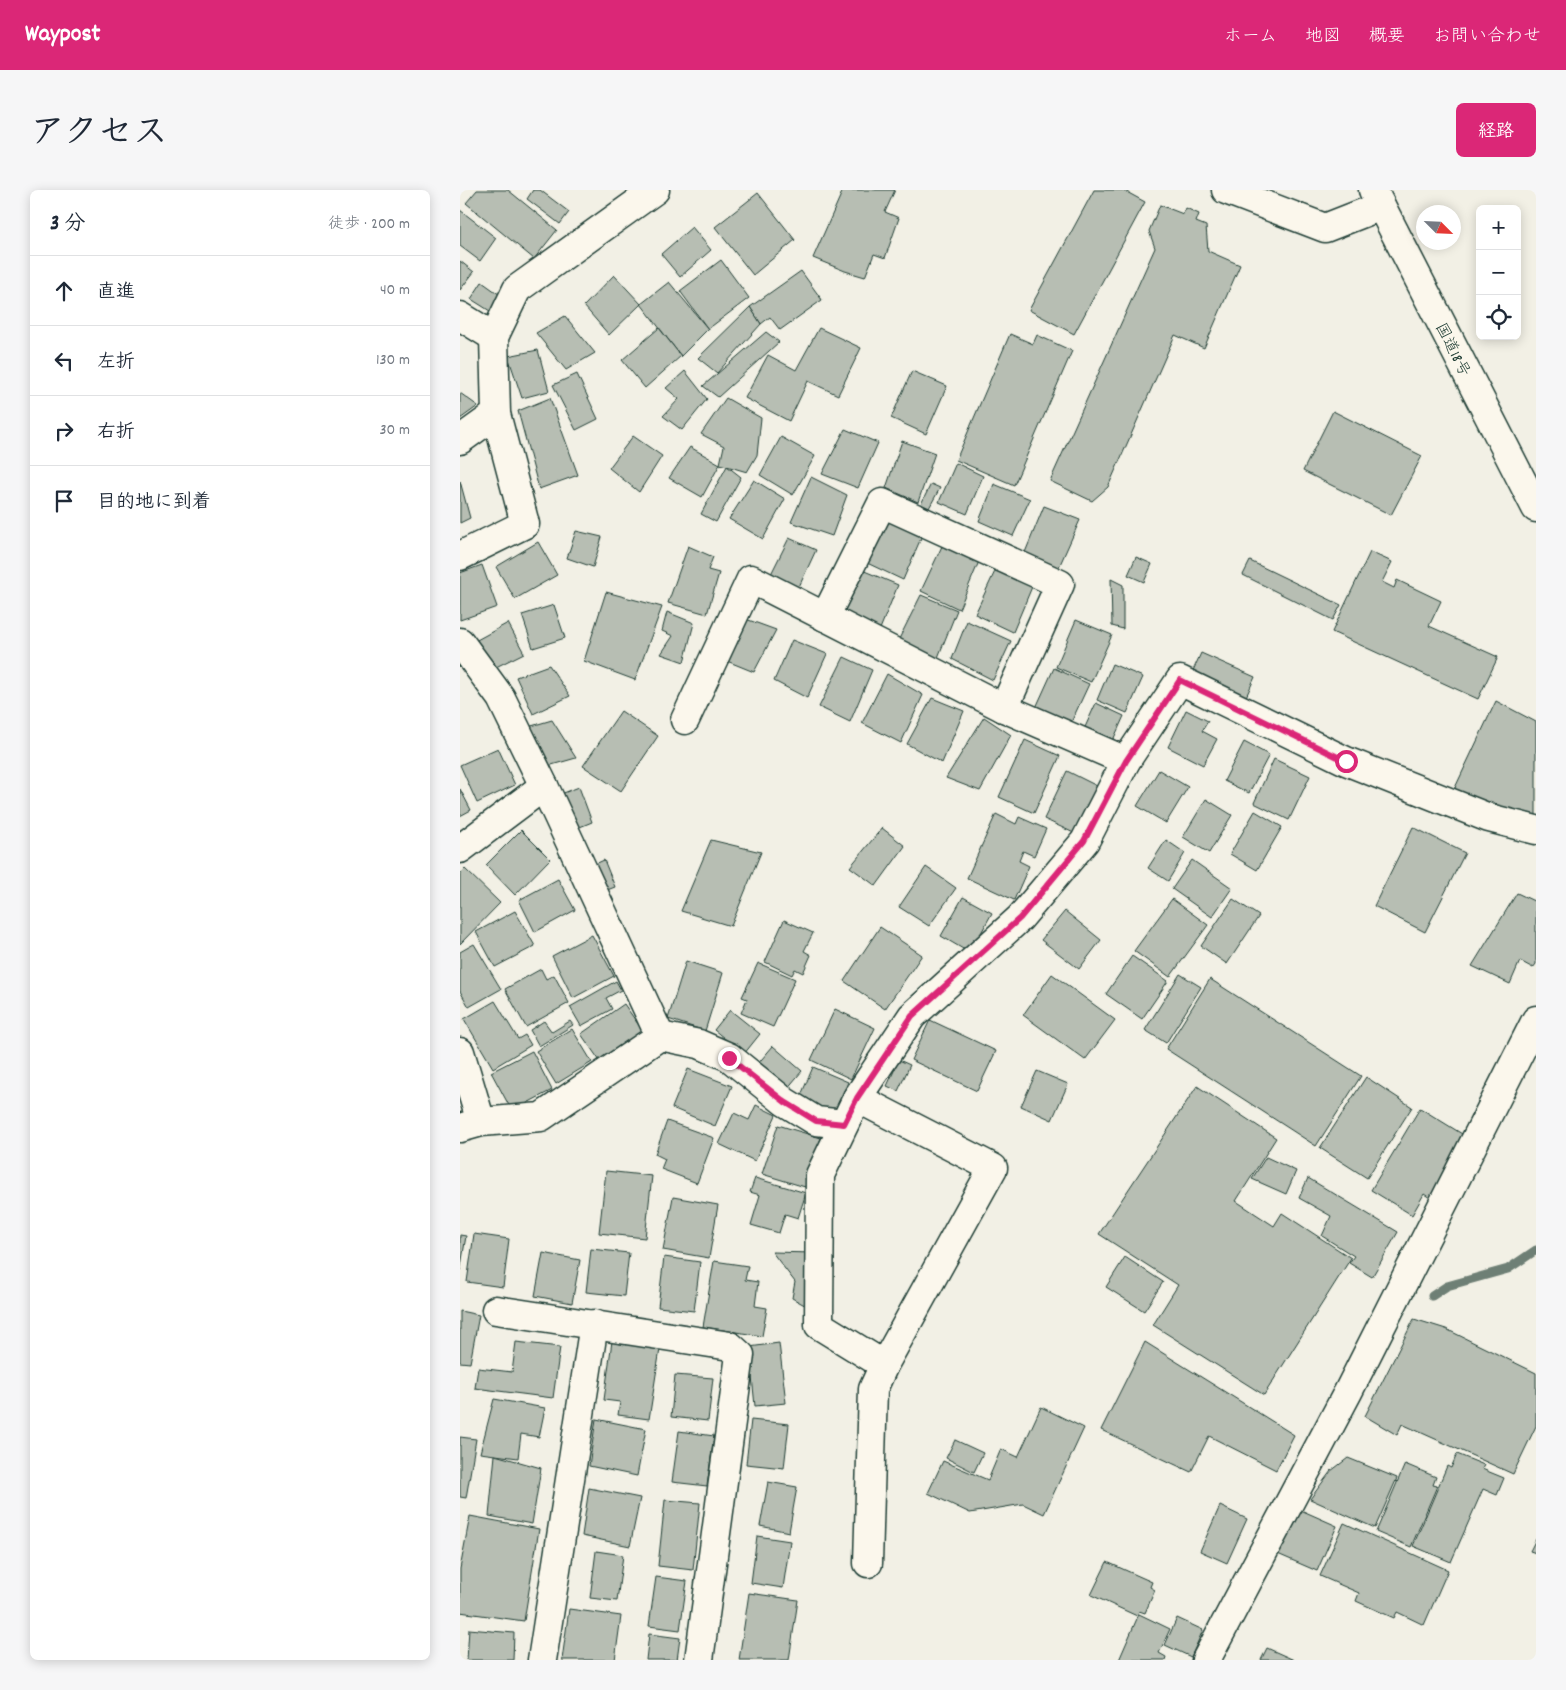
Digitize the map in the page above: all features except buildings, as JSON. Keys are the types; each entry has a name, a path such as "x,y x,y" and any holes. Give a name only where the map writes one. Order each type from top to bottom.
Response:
{"main road":[{"path":"460,556 525,524 496,414 494,337 518,289 655,190"},
{"path":"1226,190 1325,228 1377,198"},
{"name":"国道18号","path":"1377,198 1536,508"},
{"path":"460,316 494,337"},
{"path":"460,440 496,414"},
{"path":"825,617 882,502 1060,584 1004,708"},
{"path":"685,720 750,580 1004,708 1126,761"},
{"path":"460,642 501,698 660,1036"},
{"path":"884,1365 819,1325 820,1175 857,1098 912,1016 1020,918 1084,841 1126,761 1180,680 1346,761 1489,818 1536,830"},
{"path":"460,849 544,786"},
{"path":"1206,1660 1348,1392 1536,1020"},
{"path":"460,1052 471,1125 541,1117 660,1036 699,1044 729,1058 785,1102 816,1121 844,1124"},
{"path":"857,1098 993,1168 884,1365 873,1389 868,1563"},
{"path":"496,1310 730,1346 740,1355 699,1660"},
{"path":"542,1660 594,1324"}],"waterway":[{"path":"1432,1296 1447,1286 1508,1269 1536,1250"}],"route":[{"path":"729,1058 785,1102 816,1121 844,1124 857,1098 912,1016 1020,918 1084,841 1126,761 1180,680 1346,761"}]}
